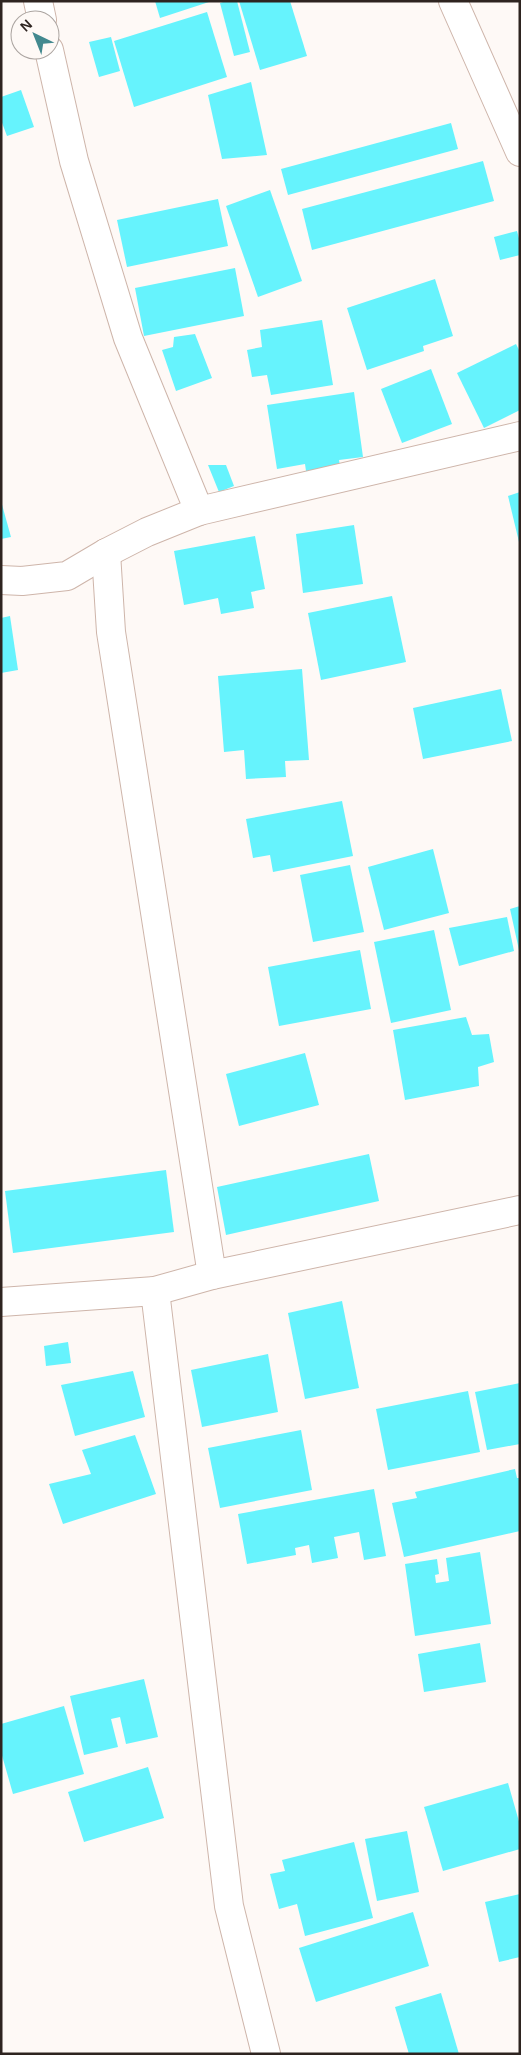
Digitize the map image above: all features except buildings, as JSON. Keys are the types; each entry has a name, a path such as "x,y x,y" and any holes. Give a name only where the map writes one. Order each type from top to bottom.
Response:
{"street":[{"path":"453,1 520,152"},
{"path":"51,60 74,161 128,338 199,511"},
{"path":"1,580 22,581 68,576 106,553 147,532 199,511 520,436"},
{"path":"106,553 111,632 212,1275"},
{"path":"1,1302 155,1291 212,1275 520,1210"},
{"path":"155,1291 229,1906 266,2054"}]}
